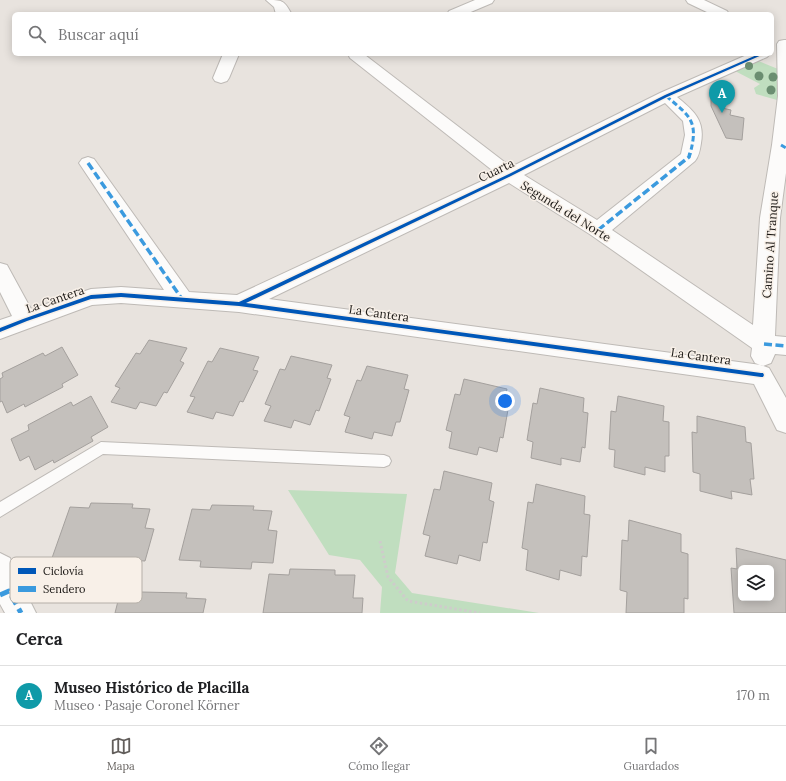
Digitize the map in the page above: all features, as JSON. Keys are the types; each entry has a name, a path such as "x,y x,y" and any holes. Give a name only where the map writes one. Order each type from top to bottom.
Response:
{"street":[{"path":"273,0 280,5 284,12"},
{"path":"459,12 487,0"},
{"path":"694,0 718,12"},
{"name":"Camino Al Tranque","path":"761,375 775,345 778,222 786,97 780,44"},
{"path":"221,78 230,56"},
{"name":"Segunda del Norte","path":"358,56 510,175 598,230 775,345"},
{"name":"Cuarta","path":"239,304 510,175 666,96 757,56"},
{"path":"598,230 689,157 693,144 694,124 688,115 666,96"},
{"path":"88,163 182,299"},
{"path":"0,271 25,320"},
{"name":"La Cantera","path":"0,330 91,296 121,295 239,304 761,375"},
{"path":"761,375 786,422"}],"lane":[{"path":"0,510 102,448 384,461"}],"path":[{"path":"380,541 388,577 408,601 480,613"}],"green space":[{"path":"756,60 778,69 777,100 756,94 754,88 760,84 735,71"},
{"path":"288,490 407,494 395,573 412,593 539,613 380,613 382,587 360,560 329,555"}],"building":[{"path":"711,90 730,91 730,103 723,101 722,108 731,110 730,115 744,118 742,140 726,138 711,106"},
{"path":"149,340 187,348 180,361 184,363 167,393 164,392 156,406 140,402 136,409 111,402 120,388 115,386 136,353 140,354"},
{"path":"62,347 78,375 62,384 63,387 25,407 24,404 7,413 2,401 0,402 0,379 3,377 2,373 43,353 45,356"},
{"path":"220,348 259,357 253,370 258,371 243,402 240,401 233,416 216,412 213,419 187,412 195,397 190,396 208,361 212,362"},
{"path":"291,356 332,365 327,378 331,379 319,411 316,410 310,425 294,420 291,428 264,421 271,406 265,404 280,369 285,370"},
{"path":"367,366 408,375 404,389 409,390 400,422 396,422 392,436 374,432 372,439 345,432 350,417 344,415 357,380 361,381"},
{"path":"464,379 507,389 504,403 509,404 503,438 500,437 497,452 479,447 477,455 449,448 452,432 446,430 455,394 460,395"},
{"path":"540,388 584,398 583,412 588,413 585,448 582,447 580,462 561,458 561,465 531,458 533,442 527,440 533,403 537,404"},
{"path":"91,396 108,427 91,437 93,441 54,463 53,460 35,470 29,456 20,461 11,439 29,430 28,425 71,402 73,406"},
{"path":"618,396 664,406 663,421 669,422 669,456 665,456 665,472 645,467 645,475 614,467 615,450 609,449 611,411 616,412"},
{"path":"697,416 745,427 746,442 751,443 754,479 750,479 752,495 731,491 732,499 700,491 700,474 693,472 692,432 697,433"},
{"path":"444,471 492,483 489,500 494,502 487,543 483,542 480,561 459,555 457,564 425,556 430,536 423,534 434,489 440,490"},
{"path":"536,484 585,496 584,514 590,515 587,557 582,556 581,576 560,570 559,580 526,570 528,550 522,548 528,502 533,503"},
{"path":"91,503 133,504 132,508 150,509 145,528 154,529 145,561 142,561 142,557 52,557 70,507 89,508"},
{"path":"212,505 254,506 253,510 272,511 268,530 277,531 273,563 252,562 251,569 200,567 201,561 179,560 192,509 210,510"},
{"path":"629,520 681,534 681,552 688,554 688,599 684,598 684,613 626,613 627,592 620,590 622,540 628,541"},
{"path":"736,548 786,560 786,613 734,613 731,568 737,569"},
{"path":"290,569 335,570 335,575 355,575 353,598 363,598 362,613 263,613 269,574 289,575"},
{"path":"142,592 187,593 186,598 206,599 203,613 115,613 118,603 142,603"}],"marked path":[{"path":"598,230 689,157 694,135 692,121 683,110 666,96"},
{"path":"781,145 786,148"},
{"path":"88,163 182,299"},
{"path":"764,344 786,346"},
{"path":"0,595 9,591 10,593"},
{"path":"16,603 21,613"}],"cycle path":[{"path":"239,304 510,175 666,96 757,56"},
{"path":"0,330 91,297 121,295 239,304 761,375"}],"place":[{"name":"Museo Histórico de Placilla","path":"722,113"}]}
